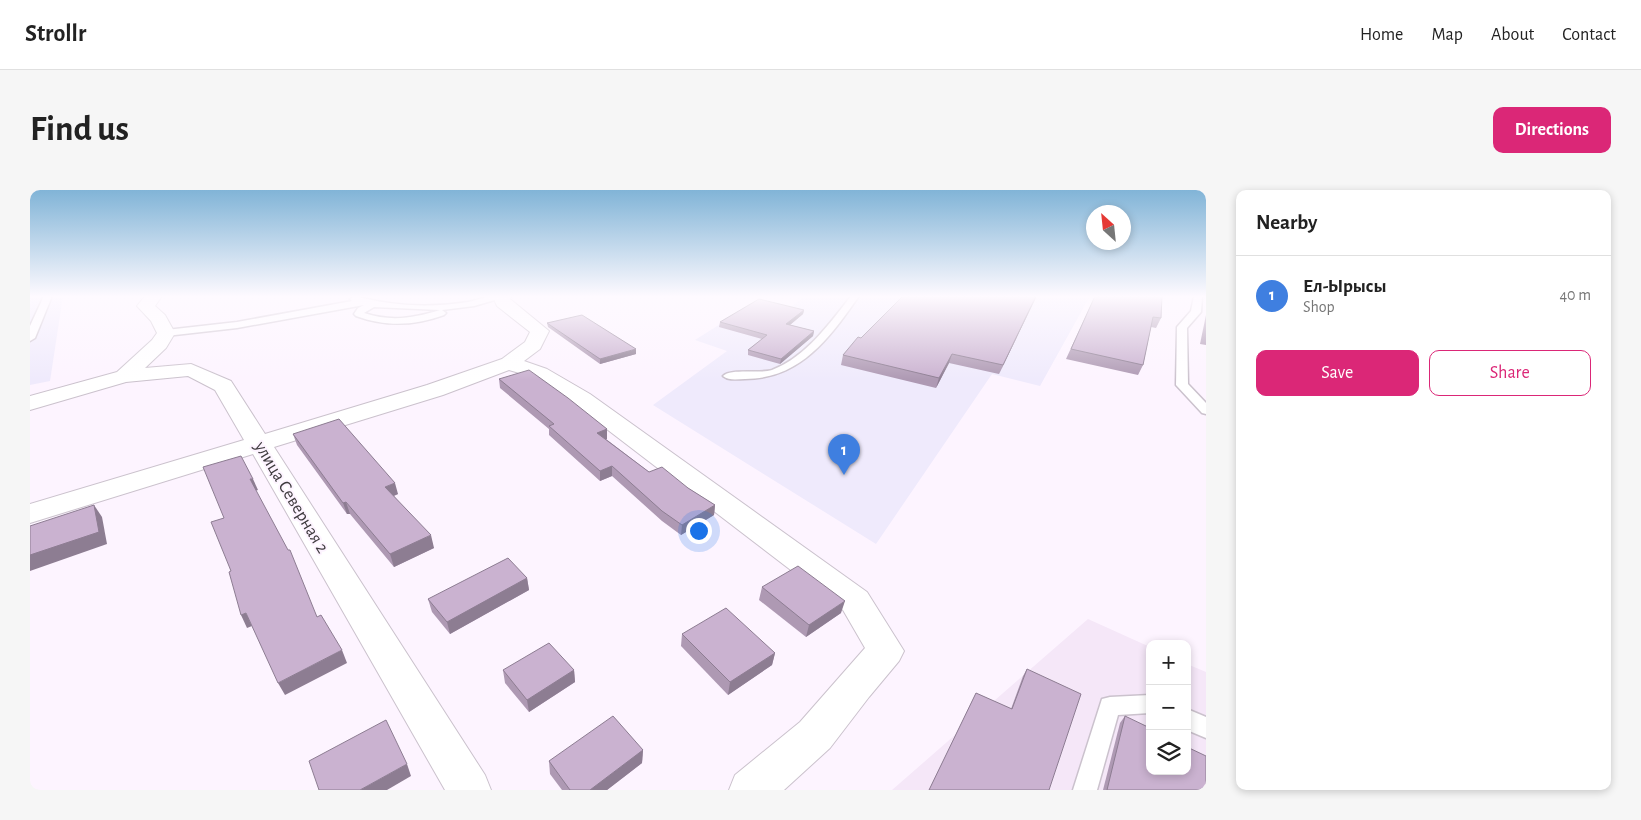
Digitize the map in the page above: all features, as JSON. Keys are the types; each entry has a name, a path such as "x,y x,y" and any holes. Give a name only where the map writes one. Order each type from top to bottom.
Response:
{"street":[{"path":"124,376 158,344 166,333 162,324"},
{"path":"30,514 435,390 510,363 533,345 540,331 531,324"},
{"path":"510,363 540,373 582,398 855,601 886,651 855,685 815,735 751,790"},
{"name":"улица Северная 2","path":"30,403 124,376 192,370 223,386 469,790"}],"lane":[{"path":"30,338 36,324"},
{"path":"166,333 243,324"},
{"path":"729,376 764,375 778,372 796,362 834,324"},
{"path":"1185,324 1182,327 1182,386 1206,410"},
{"path":"1085,790 1110,706 1146,704"},
{"path":"1191,721 1206,728"}],"shaded area":[{"path":"30,324 59,324 50,381 30,385"},
{"path":"720,324 1074,324 1040,386 992,374 876,544 653,405 727,351 695,340"},
{"path":"1088,619 1146,645 1146,775 1191,775 1191,666 1206,672 1206,790 892,790"}],"building":[{"path":"548,324 596,324 636,349 600,359"},
{"path":"727,324 786,324 814,331 781,359 748,350 767,335"},
{"path":"875,324 1023,324 1003,365 952,354 939,378 843,355 858,337 861,338"},
{"path":"1082,324 1152,324 1143,365 1071,349"},
{"path":"529,370 607,429 597,433 649,472 662,467 688,488 715,505 682,525 662,511 612,466 600,471 549,426 554,424 499,379"},
{"path":"339,419 395,483 385,487 431,535 390,554 346,502 343,503 293,434"},
{"path":"241,456 253,479 250,479 288,550 290,550 317,617 321,615 342,650 278,683 246,613 241,615 229,572 231,571 211,522 224,518 203,467"},
{"path":"94,505 99,532 30,555 30,526"},
{"path":"508,558 527,578 447,622 428,599"},
{"path":"798,566 845,601 809,625 762,587"},
{"path":"726,608 775,653 730,682 682,634"},
{"path":"549,643 574,670 527,700 503,670"},
{"path":"1027,669 1081,694 1049,790 929,790 976,693 1012,709"},
{"path":"613,716 643,750 590,790 570,790 549,761"},
{"path":"1125,716 1146,726 1146,775 1191,775 1191,749 1206,756 1206,790 1107,790"},
{"path":"386,720 407,764 360,790 319,790 309,761"}],"place":[{"name":"Ел-Ырысы","path":"844,475"}]}
